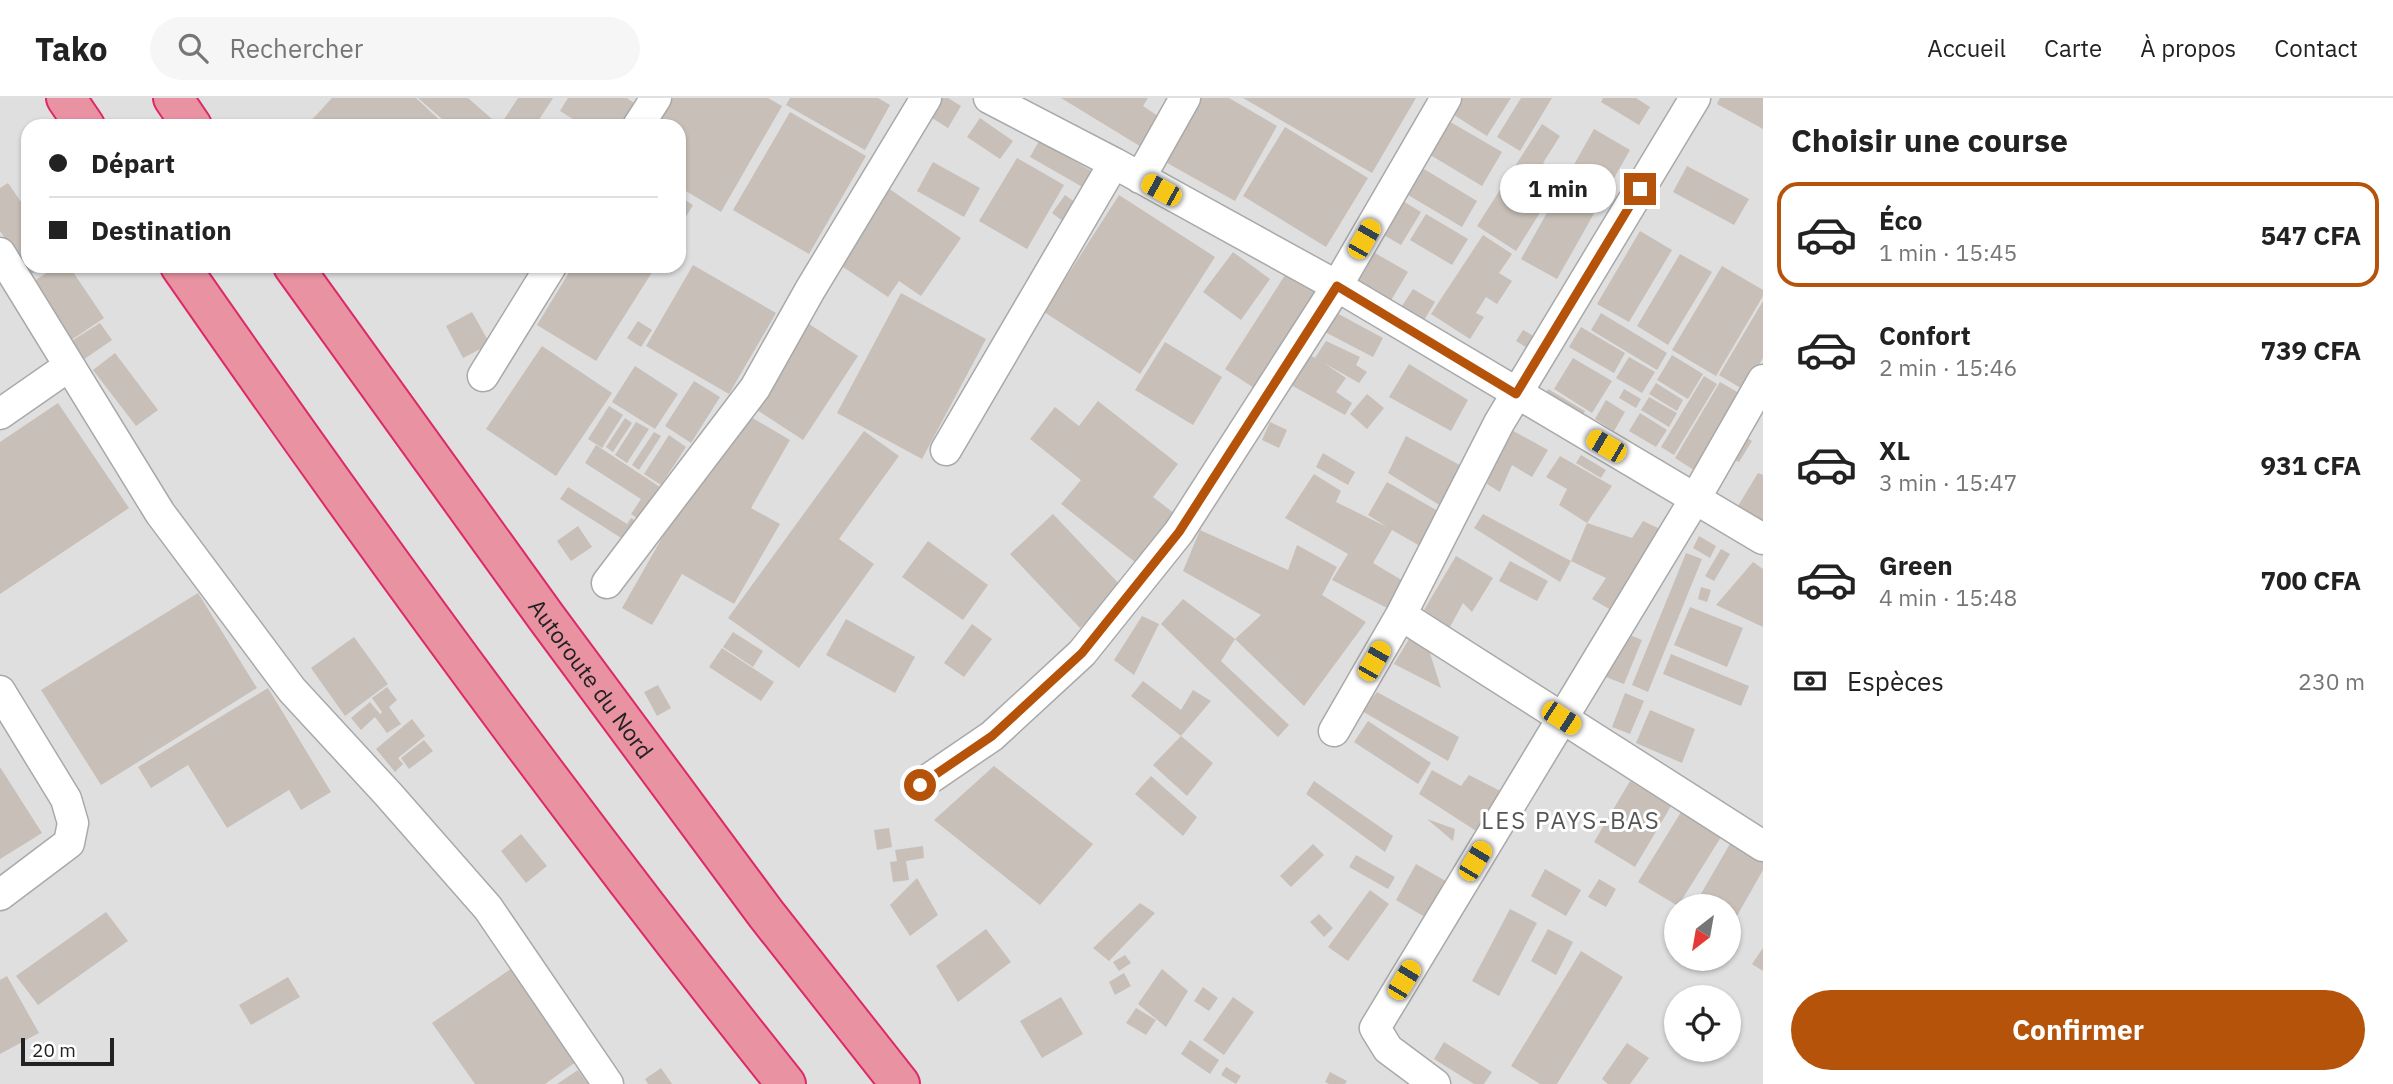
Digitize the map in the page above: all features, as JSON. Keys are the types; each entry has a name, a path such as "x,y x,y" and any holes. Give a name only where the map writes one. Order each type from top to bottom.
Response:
{"highway":[{"path":"66,98 80,119"},
{"path":"173,98 187,119"},
{"path":"185,273 402,582 698,974 786,1084"},
{"name":"Autoroute du Nord","path":"298,273 758,904 900,1084"}],"street":[{"path":"642,119 656,98"},
{"path":"607,583 755,388 810,290 926,98"},
{"path":"989,98 1337,286 1763,539"},
{"path":"946,450 1127,171 1185,98"},
{"path":"920,785 992,736 1082,653 1179,532 1337,286 1446,98"},
{"path":"1334,731 1401,615 1516,394 1695,98"},
{"path":"0,253 160,513 292,690 488,908 608,1084"},
{"path":"483,376 547,273"},
{"path":"0,414 69,366"},
{"path":"1435,1084 1388,1049 1375,1028 1695,499 1763,380"},
{"path":"1401,615 1763,846"},
{"path":"0,691 66,799 73,822 69,843 0,895"}],"shaded area":[{"path":"0,98 1763,98 1763,1084 0,1084"}],"building":[{"path":"332,98 416,98 438,119 312,119"},
{"path":"418,98 468,98 492,119 442,119"},
{"path":"518,98 553,98 540,119 504,119"},
{"path":"568,98 627,98 634,103 624,119 573,119 560,111"},
{"path":"669,98 768,98 782,106 721,212 686,191 686,119 656,119"},
{"path":"790,98 878,98 890,105 865,150 786,105"},
{"path":"933,98 948,98 961,106 948,128 924,113"},
{"path":"1061,98 1148,98 1143,106 1161,118 1143,148"},
{"path":"1195,98 1229,98 1277,126 1235,201 1160,159"},
{"path":"1243,98 1416,98 1372,173"},
{"path":"1450,98 1511,98 1487,136 1443,108"},
{"path":"1521,98 1552,98 1520,151 1497,137"},
{"path":"1603,98 1636,98 1650,107 1639,125 1601,102"},
{"path":"1720,98 1763,98 1763,129 1717,104"},
{"path":"790,112 866,156 809,254 733,210"},
{"path":"980,118 1013,141 1000,159 967,137"},
{"path":"1447,120 1502,152 1482,186 1427,153"},
{"path":"1542,124 1560,136 1543,163 1563,176 1516,251 1477,226"},
{"path":"1285,127 1368,178 1326,247 1243,196"},
{"path":"1594,129 1630,150 1557,279 1521,259"},
{"path":"1039,141 1095,173 1086,189 1030,157"},
{"path":"1017,158 1064,185 1027,249 979,221"},
{"path":"933,162 980,188 964,217 917,191"},
{"path":"1419,166 1477,201 1462,227 1403,192"},
{"path":"1687,166 1749,199 1734,225 1673,192"},
{"path":"8,183 21,202 21,262 0,231 0,188"},
{"path":"888,188 961,238 921,296 899,281 888,297 837,263"},
{"path":"1065,195 1083,208 1069,226 1052,213"},
{"path":"1119,195 1215,257 1140,374 1044,312"},
{"path":"1398,198 1421,212 1401,245 1377,231"},
{"path":"686,200 693,205 686,216"},
{"path":"1426,214 1468,239 1452,265 1410,240"},
{"path":"1640,231 1672,250 1629,322 1597,304"},
{"path":"1483,235 1512,254 1499,273 1512,281 1497,304 1486,297 1476,313 1484,317 1470,339 1431,314"},
{"path":"1233,252 1270,279 1241,320 1203,292"},
{"path":"1375,253 1408,272 1390,302 1357,282"},
{"path":"1680,254 1712,272 1668,345 1637,326"},
{"path":"693,265 776,313 729,394 646,346"},
{"path":"1722,266 1763,290 1763,296 1716,376 1672,350"},
{"path":"1287,272 1316,291 1254,388 1225,369"},
{"path":"46,273 74,273 104,318 70,341 31,283"},
{"path":"569,273 652,273 596,361 537,325"},
{"path":"1413,289 1435,302 1423,322 1400,309"},
{"path":"901,293 986,339 922,459 837,413"},
{"path":"1763,301 1763,358 1744,390 1719,375"},
{"path":"1333,311 1383,338 1373,357 1323,331"},
{"path":"472,312 490,344 463,358 446,326"},
{"path":"1601,313 1667,353 1657,370 1591,330"},
{"path":"638,321 652,330 641,347 627,338"},
{"path":"806,322 858,356 803,440 751,406"},
{"path":"100,323 112,340 83,360 70,342"},
{"path":"1581,327 1625,353 1614,373 1569,347"},
{"path":"1523,330 1544,342 1537,354 1516,341"},
{"path":"1326,341 1360,357 1356,365 1367,372 1359,383 1324,363 1346,378 1336,392 1352,403 1345,415 1291,385 1310,355 1315,358"},
{"path":"1165,342 1222,377 1193,425 1135,390"},
{"path":"542,346 612,393 556,476 486,429"},
{"path":"115,353 158,410 136,426 93,370"},
{"path":"1672,355 1703,374 1688,399 1657,380"},
{"path":"1629,357 1655,372 1642,393 1616,378"},
{"path":"1573,358 1612,381 1592,413 1554,389"},
{"path":"1409,364 1468,400 1451,431 1389,397"},
{"path":"635,366 678,394 655,429 612,402"},
{"path":"1704,376 1717,384 1674,455 1661,447"},
{"path":"694,381 720,397 691,443 665,426"},
{"path":"1720,382 1746,397 1700,474 1675,458"},
{"path":"1656,383 1683,400 1677,411 1649,394"},
{"path":"1548,389 1585,411 1580,420 1544,398"},
{"path":"1624,389 1641,399 1636,408 1619,398"},
{"path":"1367,394 1384,408 1367,429 1350,414"},
{"path":"1649,397 1677,413 1669,427 1641,410"},
{"path":"1606,400 1625,412 1614,431 1595,419"},
{"path":"1098,401 1178,464 1153,497 1179,517 1140,566 1061,504 1081,480 1030,439 1055,407 1079,426"},
{"path":"58,403 129,508 0,594 0,442"},
{"path":"609,406 623,415 602,448 588,439"},
{"path":"744,413 790,440 751,508 780,524 734,604 682,574 652,625 622,608 711,452"},
{"path":"1640,413 1667,430 1656,447 1629,431"},
{"path":"625,418 632,423 613,452 606,447"},
{"path":"636,422 649,429 627,463 615,455"},
{"path":"1270,422 1287,430 1279,448 1262,440"},
{"path":"1508,428 1548,450 1532,477 1512,465 1500,492 1487,484"},
{"path":"864,431 899,456 839,539 874,564 799,668 728,618"},
{"path":"654,432 661,436 639,470 632,465"},
{"path":"1738,432 1752,441 1739,462 1725,454"},
{"path":"669,435 686,447 661,485 644,474"},
{"path":"1406,436 1469,470 1444,508 1388,473"},
{"path":"596,445 663,489 644,523 631,514 641,499 585,463"},
{"path":"1323,453 1355,472 1348,485 1316,467"},
{"path":"1581,455 1606,470 1601,478 1576,463"},
{"path":"1560,456 1612,486 1587,523 1559,505 1567,489 1546,477"},
{"path":"1758,473 1763,475 1763,521 1738,506"},
{"path":"1314,474 1341,491 1336,502 1387,527 1368,515 1387,482 1438,511 1420,546 1392,530 1373,563 1405,582 1397,613 1332,580 1348,554 1285,518"},
{"path":"568,487 627,524 631,518 641,524 629,543 560,499"},
{"path":"1053,514 1123,588 1080,628 1010,554"},
{"path":"1483,514 1571,561 1560,582 1474,528"},
{"path":"1643,521 1684,540 1647,610 1632,602 1618,614 1592,599 1606,578 1571,561 1587,523 1632,538"},
{"path":"578,526 592,547 571,561 557,541"},
{"path":"1200,530 1288,570 1297,545 1337,567 1322,595 1366,622 1304,706 1235,639 1261,615 1183,571"},
{"path":"1699,536 1716,546 1710,558 1693,548"},
{"path":"928,541 988,585 963,620 902,577"},
{"path":"1721,549 1730,554 1714,581 1705,576"},
{"path":"1686,553 1702,559 1648,692 1632,685"},
{"path":"1456,556 1493,578 1472,612 1463,603 1450,627 1424,610"},
{"path":"1510,561 1548,581 1537,601 1499,581"},
{"path":"1753,562 1763,569 1763,627 1716,605"},
{"path":"1701,587 1711,590 1707,602 1698,599"},
{"path":"198,593 257,688 101,785 41,690"},
{"path":"1183,599 1235,639 1221,661 1289,725 1278,737 1161,624"},
{"path":"1690,607 1743,628 1727,667 1674,645"},
{"path":"1142,616 1159,624 1134,675 1114,660"},
{"path":"846,619 915,657 895,693 826,655"},
{"path":"972,624 992,639 964,677 944,663"},
{"path":"1603,624 1642,640 1624,684 1585,669"},
{"path":"733,632 763,651 753,667 723,647"},
{"path":"354,637 388,684 345,716 311,668"},
{"path":"1409,639 1428,647 1441,688 1394,664"},
{"path":"722,648 774,682 761,701 709,667"},
{"path":"1671,654 1749,686 1741,706 1663,674"},
{"path":"1143,681 1181,710 1193,690 1211,701 1181,736 1131,696"},
{"path":"658,685 671,708 657,716 644,692"},
{"path":"387,687 397,700 389,707 401,724 387,733 375,717 361,730 351,718 370,702 380,714 382,712 372,698"},
{"path":"268,688 331,792 301,810 289,790 227,828 188,765 151,788 138,767"},
{"path":"1377,692 1459,737 1448,761 1362,711"},
{"path":"1625,693 1644,701 1630,734 1612,727"},
{"path":"1650,710 1695,729 1682,763 1636,743"},
{"path":"412,719 425,736 398,758 403,764 395,772 376,749"},
{"path":"1368,721 1431,763 1418,784 1354,742"},
{"path":"1181,736 1213,763 1187,796 1153,765"},
{"path":"424,740 433,751 409,769 401,758"},
{"path":"994,766 1093,844 1040,905 934,820"},
{"path":"0,767 42,833 0,859"},
{"path":"1432,770 1461,786 1469,775 1518,800 1490,840 1419,794"},
{"path":"1151,776 1197,817 1183,836 1135,794"},
{"path":"1314,781 1393,836 1385,852 1306,794"},
{"path":"1630,781 1671,806 1635,867 1594,842"},
{"path":"1686,804 1726,829 1685,894 1664,894 1664,898 1638,882"},
{"path":"1427,819 1455,829 1453,841"},
{"path":"889,828 892,847 877,850 874,830"},
{"path":"521,834 547,866 526,883 501,851"},
{"path":"1735,835 1763,851 1763,870 1741,909 1741,894 1701,894"},
{"path":"1313,844 1324,855 1291,887 1280,876"},
{"path":"923,846 924,858 906,861 909,880 893,882 890,862 897,861 895,850"},
{"path":"1356,855 1395,877 1388,889 1349,867"},
{"path":"1416,864 1456,887 1435,923 1396,900"},
{"path":"1545,869 1581,890 1566,916 1531,896"},
{"path":"917,878 938,915 910,936 890,905"},
{"path":"1599,879 1616,889 1606,907 1588,897"},
{"path":"1370,890 1389,904 1348,961 1328,947"},
{"path":"1140,903 1155,913 1109,961 1093,948"},
{"path":"1510,909 1537,923 1499,996 1472,981"},
{"path":"106,912 128,941 38,1005 16,976"},
{"path":"1319,914 1333,928 1324,937 1310,922"},
{"path":"986,929 1011,962 958,1002 936,966"},
{"path":"1548,929 1573,942 1556,975 1531,961"},
{"path":"1763,948 1763,971 1752,964"},
{"path":"1581,951 1623,977 1557,1084 1540,1084 1511,1066"},
{"path":"1125,955 1131,963 1119,971 1113,962"},
{"path":"515,966 580,1059 545,1084 475,1084 432,1023"},
{"path":"1162,969 1188,991 1166,1027 1138,1004"},
{"path":"1124,973 1131,986 1115,995 1109,982"},
{"path":"7,976 39,1033 0,1054 0,980"},
{"path":"288,977 300,997 251,1025 239,1005"},
{"path":"1203,987 1218,998 1209,1011 1194,1001"},
{"path":"1061,997 1083,1034 1042,1058 1020,1021"},
{"path":"1233,997 1254,1012 1224,1055 1203,1040"},
{"path":"1136,1008 1156,1020 1146,1035 1126,1023"},
{"path":"1190,1040 1219,1060 1210,1074 1181,1054"},
{"path":"1444,1042 1492,1072 1484,1084 1474,1084 1434,1059"},
{"path":"1627,1043 1649,1058 1630,1084 1608,1084 1602,1079"},
{"path":"1226,1067 1241,1076 1236,1084 1221,1075"},
{"path":"661,1068 672,1084 648,1084 645,1079"},
{"path":"578,1070 588,1084 557,1084"},
{"path":"1330,1072 1347,1081 1345,1084 1325,1082"}],"district":[{"name":"LES PAYS-BAS","path":"1571,820"}],"route":[{"path":"920,785 992,736 1082,653 1179,532 1337,286 1516,394 1640,189"}]}
